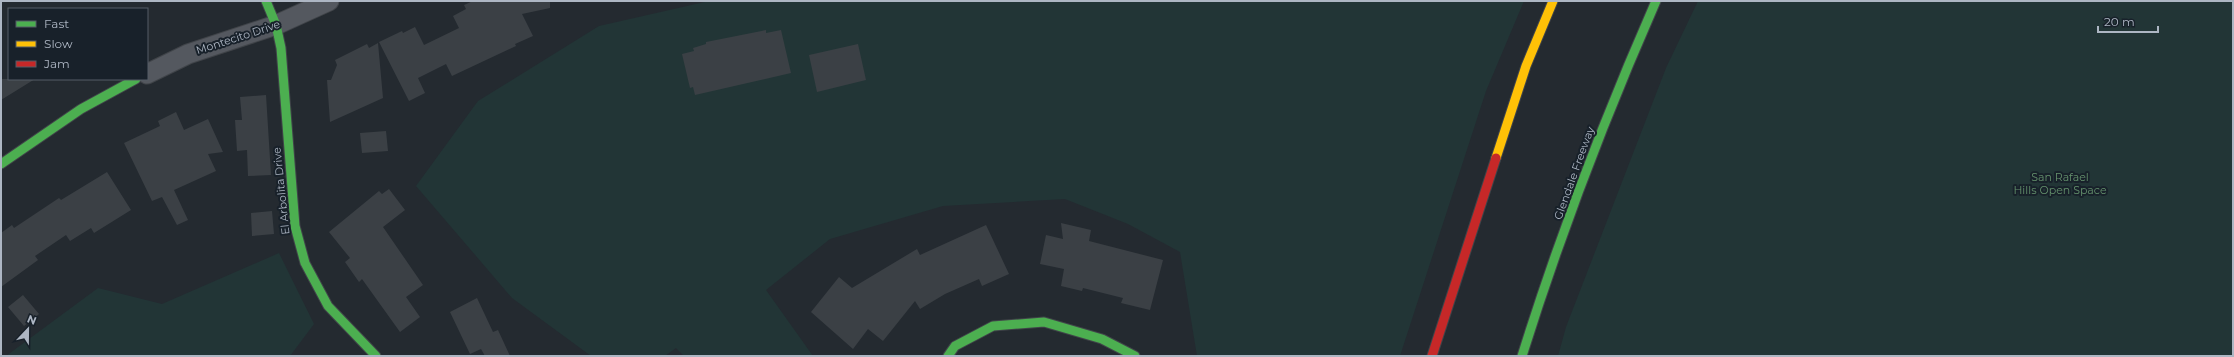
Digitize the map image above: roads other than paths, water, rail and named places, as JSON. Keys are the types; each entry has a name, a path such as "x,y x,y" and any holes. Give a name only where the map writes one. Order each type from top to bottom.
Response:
{"main road":[{"name":"El Arbolita Drive","path":"266,1 276,25 281,48 295,226 305,263 328,306 376,356"},
{"path":"1432,356 1526,66 1553,1"},
{"name":"Glendale Freeway","path":"1522,356 1540,300 1621,79 1656,1"},
{"path":"1,164 81,109 134,80"},
{"path":"948,356 955,346 993,326 1044,322 1102,339 1135,356"}],"street":[{"name":"Montecito Drive","path":"148,74 188,54 276,25 329,1"}],"park label":[{"name":"San Rafael Hills Open Space","path":"2060,183"}]}
